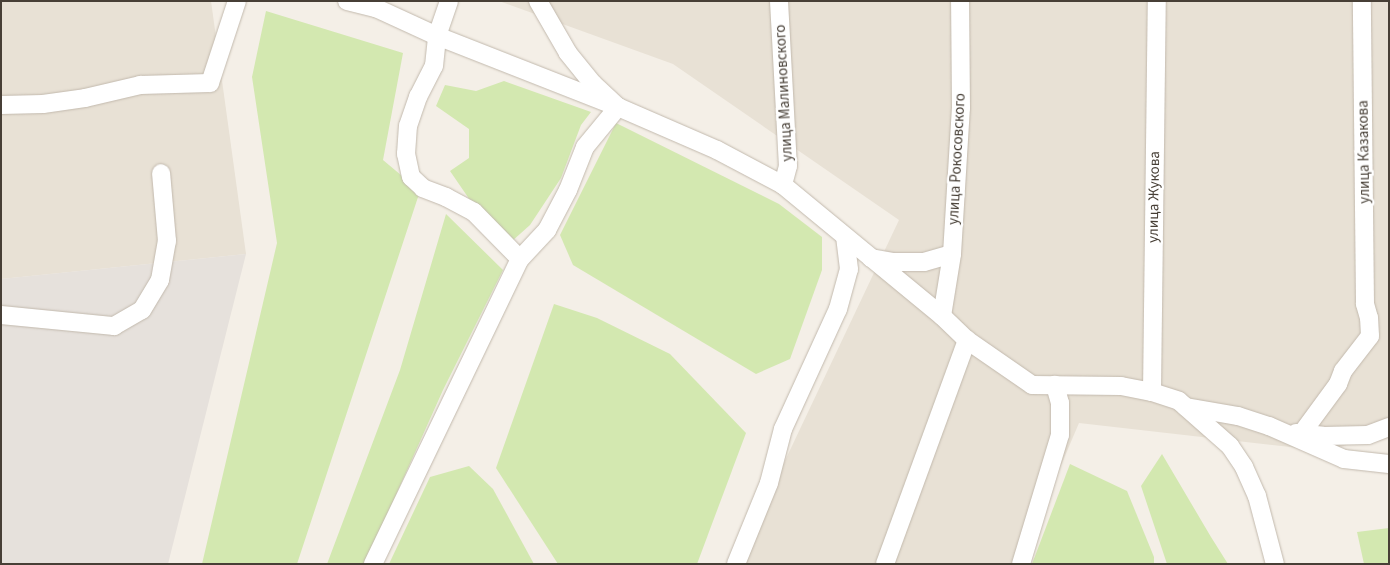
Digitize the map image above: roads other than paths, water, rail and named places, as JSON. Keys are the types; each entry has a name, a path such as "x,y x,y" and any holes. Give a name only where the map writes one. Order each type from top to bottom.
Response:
{"street":[{"path":"1,104 43,104 85,98 140,85 210,83 237,1"},
{"path":"346,1 379,5 437,36 618,107 717,150 783,185 942,316 968,340 1032,385 1121,386 1152,392 1179,401 1230,446 1244,467 1257,496 1275,564"},
{"path":"449,1 437,36 434,66 418,97 408,126 406,154 411,177 423,188 446,197 474,212 520,258"},
{"path":"538,1 568,53 592,84 618,107"},
{"name":"улица Малиновского","path":"779,1 788,166 783,185"},
{"name":"улица Рокосовского","path":"942,316 952,254 961,108 960,1"},
{"name":"улица Жукова","path":"1152,392 1157,1"},
{"name":"улица Казакова","path":"1302,434 1338,384 1343,371 1370,336 1369,318 1365,304 1362,1"},
{"path":"373,564 520,258 547,230 568,190 585,147 618,107"},
{"path":"1,315 114,326 142,310 160,280 167,241 161,172"},
{"path":"736,564 769,483 783,429 838,309 849,269 845,237"},
{"path":"871,258 894,262 924,262 952,254"},
{"path":"885,564 968,340"},
{"path":"1021,564 1060,435 1060,403 1055,385"},
{"path":"1186,407 1238,416 1344,459 1389,464"},
{"path":"1281,432 1368,436 1389,427"}]}
